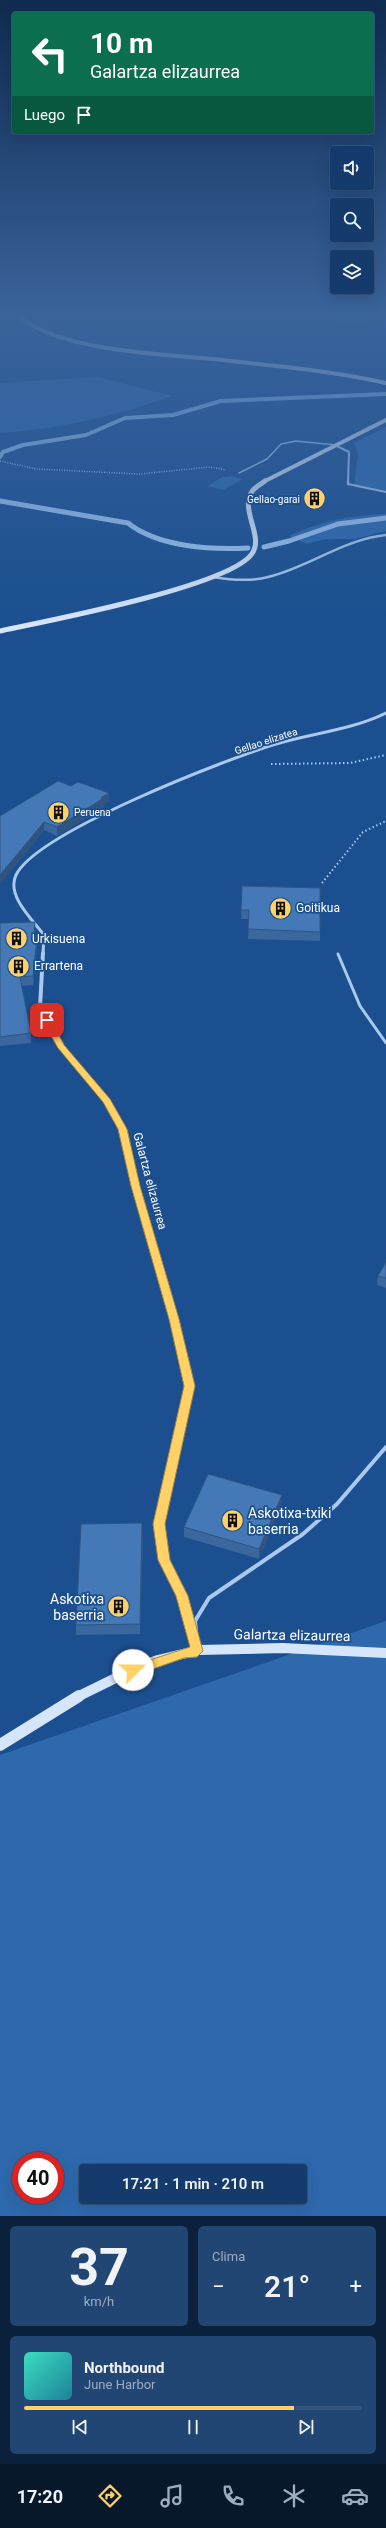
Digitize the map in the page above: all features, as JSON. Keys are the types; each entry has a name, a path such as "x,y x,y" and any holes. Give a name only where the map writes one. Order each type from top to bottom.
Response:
{"street":[{"path":"0,631 113,606 208,577 250,556 257,541 249,511 252,491 267,479 337,446 386,420"},
{"path":"337,446 349,452 348,484"},
{"path":"208,577 250,580 291,568 351,541 370,536 386,535"},
{"name":"Gellao elizatea","path":"152,791 275,744 354,725 386,713"},
{"name":"Galartza elizaurrea","path":"152,791 119,806 43,849 26,862 16,874 15,890 17,900 44,935 40,1006 61,1046 106,1101 122,1129 135,1186 174,1319 189,1386 159,1524 160,1546 164,1560 182,1596 197,1651"},
{"name":"Galartza elizaurrea","path":"0,1745 81,1694 147,1664 184,1653 224,1648 300,1647 386,1653"}],"lane":[{"path":"239,473 267,459 281,444 296,441 322,442 337,446"},
{"path":"348,484 386,492"},
{"path":"338,954 360,1006 386,1043"},
{"path":"197,1651 195,1621 208,1598 303,1534 337,1504 386,1447"}],"path":[{"path":"0,462 36,469 139,474 210,467"},
{"path":"239,757 272,764 310,765 350,763 386,755"},
{"path":"322,884 344,853 363,832 386,821"}],"shaded area":[{"path":"0,418 95,418 66,425 0,433"},
{"path":"386,427 386,492 354,487 358,454 354,443"},
{"path":"232,476 243,479 223,490 207,486 223,477"},
{"path":"386,514 386,531 363,537 354,539 323,540 307,544 289,536 313,526 348,517"},
{"path":"386,1621 386,2216 0,2216 0,1755"}],"building":[{"path":"58,781 71,786 78,782 109,793 101,798 104,798 57,827 44,822 0,875 0,816"},
{"name":"Goitikua","path":"242,886 320,888 320,932 248,929 249,910 241,910"},
{"path":"35,922 34,937 37,937 33,976 20,977 31,1033 0,1037 0,923"},
{"path":"386,1262 386,1278 378,1276"},
{"name":"Askotixa-txiki baserria","path":"208,1474 282,1495 259,1549 184,1527"},
{"name":"Askotixa baserria","path":"142,1523 140,1624 76,1625 81,1524"}],"waterway":[{"path":"0,457 3,452 23,445 86,435 124,418"},
{"path":"0,501 128,523 140,531 169,542 202,547 248,548"},
{"path":"264,547 289,541 338,524 386,518"}],"place":[{"name":"Gellao-garai","path":"315,499"},
{"name":"Peruena","path":"58,812"},
{"name":"Goitikua","path":"281,908"},
{"name":"Urkisuena","path":"17,939"},
{"name":"Errartena","path":"18,966"},
{"name":"Askotixa-txiki baserria","path":"233,1521"},
{"name":"Askotixa baserria","path":"119,1607"}],"route":[{"path":"47,1020 61,1046 106,1101 122,1129 135,1186 174,1319 189,1386 159,1524 160,1546 164,1560 182,1596 197,1651 184,1653 147,1664 133,1670"}]}
